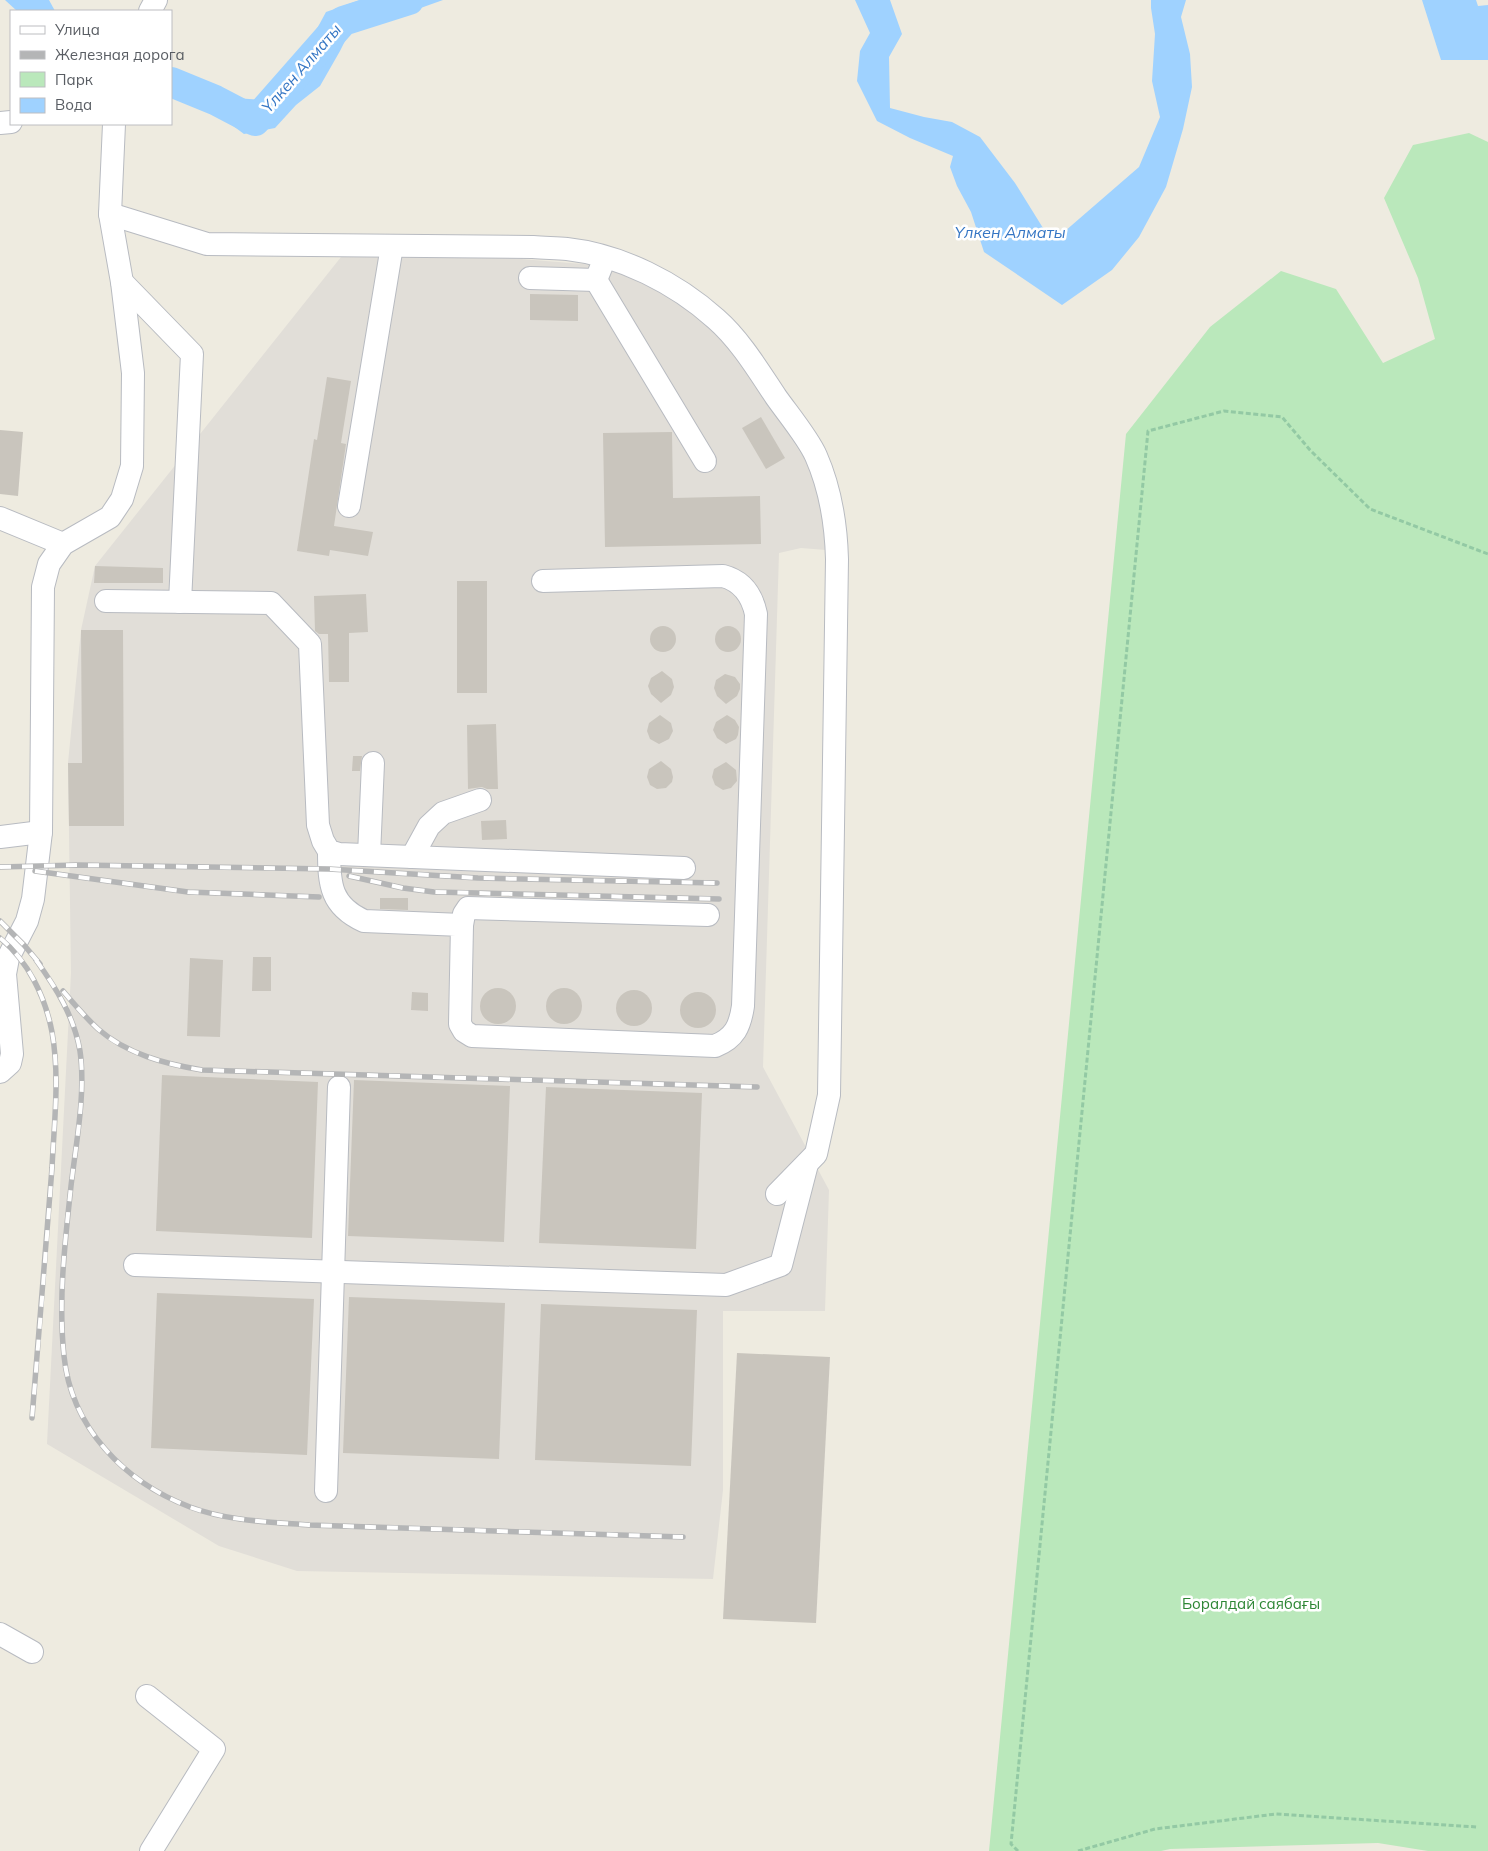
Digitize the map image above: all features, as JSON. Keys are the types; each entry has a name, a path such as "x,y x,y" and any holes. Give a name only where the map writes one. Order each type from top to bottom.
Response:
{"street":[{"path":"0,1072 10,1063 12,1054 5,982 6,966 8,958 27,921 34,899 41,832 43,587 49,564 63,544 110,517 122,498 132,466 133,373 122,282 110,214 114,125"},
{"path":"110,214 207,244 568,249 606,257 664,282 687,296 717,320 740,345 816,455 830,494 836,528 837,559 829,1094 816,1154 777,1194"},
{"path":"349,506 392,246"},
{"path":"596,280 606,257"},
{"path":"530,278 596,280"},
{"path":"596,280 705,461"},
{"path":"122,282 192,354 180,602"},
{"path":"0,518 63,544"},
{"path":"543,581 723,576 734,579 749,593 754,603 756,614 743,1006 740,1023 733,1034 724,1042 715,1046 472,1036 460,1024 462,925 464,914 468,908 708,915"},
{"path":"106,601 271,603 310,644 318,825 329,851 332,891 340,904 352,916 364,921 462,925"},
{"path":"369,855 374,763"},
{"path":"412,857 430,826 443,813 480,800"},
{"path":"0,837 41,832"},
{"path":"329,851 339,854 684,868"},
{"path":"326,1491 339,1087"},
{"path":"135,1264 726,1285 781,1265 807,1163"},
{"path":"0,1634 32,1652"},
{"path":"147,1696 214,1749 151,1851"}],"path":[{"path":"1018,1851 1011,1844 1148,431 1224,411 1282,417 1310,450 1370,509 1488,554"},
{"path":"1078,1851 1155,1829 1276,1814 1477,1827"}],"shaded area":[{"path":"341,257 509,258 595,265 665,290 713,324 738,356 811,469 825,515 826,550 801,548 779,553 763,1067 829,1190 825,1311 723,1311 723,1490 713,1579 297,1571 219,1546 47,1444 71,973 68,763 81,630 95,566"}],"green space":[{"name":"Боралдай саябағы","path":"1469,133 1488,142 1488,1851 1428,1851 1378,1843 1170,1849 1161,1851 989,1851 1126,434 1210,327 1281,271 1336,289 1383,363 1435,339 1418,278 1384,198 1413,145"}],"water":[{"path":"5,0 49,0 54,10 16,10"},
{"name":"Үлкен Алматы","path":"360,0 443,0 415,10 372,10 354,23 320,86 296,105 275,128 244,134 209,108 210,87 235,98 264,100 286,86 326,12"},
{"name":"Үлкен Алматы","path":"855,0 890,0 902,34 889,57 890,108 952,122 980,137 1015,183 1043,228 1057,238 1139,167 1160,117 1152,81 1155,34 1151,0 1186,0 1181,17 1190,54 1192,87 1183,129 1166,187 1139,237 1112,270 1062,305 984,252 971,212 957,186 950,167 953,156 910,138 877,121 857,81 860,51 870,33"},
{"path":"1422,0 1476,0 1478,6 1488,5 1488,60 1441,60"}],"building":[{"path":"530,294 578,295 578,321 530,320"},
{"path":"327,377 351,381 341,443 346,444 334,526 373,532 368,556 330,550 329,556 297,551 314,439 317,440"},
{"path":"761,417 785,458 766,469 742,428"},
{"path":"0,430 23,432 18,496 0,494"},
{"path":"672,432 673,498 760,496 761,544 605,547 603,433"},
{"path":"95,566 163,568 163,583 94,583"},
{"path":"457,581 487,581 487,693 457,693"},
{"path":"366,594 368,632 349,633 349,682 329,682 328,634 319,634 315,631 314,596"},
{"path":"663,626 672,630 676,639 672,648 663,652 654,648 650,639 654,630"},
{"path":"728,626 737,630 741,639 737,648 728,652 719,648 715,639 719,630"},
{"path":"81,630 123,630 124,826 69,826 68,763 82,763"},
{"path":"662,671 672,679 674,687 671,695 661,703 651,694 648,686 651,678"},
{"path":"725,674 735,677 740,684 737,696 726,704 717,696 714,688 716,680"},
{"path":"660,715 671,723 673,731 669,739 659,744 650,739 647,731 649,723"},
{"path":"727,715 735,720 739,727 736,739 726,744 717,738 713,730 716,722"},
{"path":"496,724 498,789 482,787 468,789 467,725"},
{"path":"353,756 362,756 360,771 352,771"},
{"path":"661,761 671,769 673,777 672,782 666,788 657,789 650,785 647,777 649,769"},
{"path":"726,762 736,770 737,781 731,788 723,790 715,785 712,777 714,769"},
{"path":"506,820 507,839 482,840 481,821"},
{"path":"380,898 408,898 408,910 380,909"},
{"path":"253,957 271,957 271,991 252,991"},
{"path":"190,958 223,960 220,1037 187,1036"},
{"path":"498,988 510,994 516,1006 510,1018 498,1024 486,1018 480,1006 486,994"},
{"path":"564,988 576,994 582,1006 576,1018 564,1024 552,1018 546,1006 552,994"},
{"path":"634,990 646,996 652,1008 646,1020 634,1026 622,1020 616,1008 622,996"},
{"path":"412,992 428,993 428,1011 411,1010"},
{"path":"698,992 710,998 716,1010 710,1022 698,1028 686,1022 680,1010 686,998"},
{"path":"162,1075 318,1082 312,1238 156,1231"},
{"path":"354,1080 510,1086 504,1242 348,1236"},
{"path":"546,1087 702,1093 696,1249 539,1243"},
{"path":"157,1293 314,1299 307,1455 151,1448"},
{"path":"349,1297 505,1303 499,1459 343,1453"},
{"path":"541,1304 697,1310 691,1466 535,1460"},
{"path":"737,1353 830,1357 816,1623 723,1619"}],"waterway":[{"name":"Үлкен Алматы","path":"172,82 215,100 255,121 343,21 409,0"}],"railway":[{"path":"0,867 78,865 329,869 478,878 717,883"},
{"path":"35,871 188,892 319,897"},
{"path":"349,876 403,888 434,892 719,899"},
{"path":"0,921 40,964"},
{"path":"0,938 19,957 40,993 52,1032 56,1066 52,1168 32,1418"},
{"path":"36,960 69,1014 77,1038 82,1067 80,1118 63,1271 62,1335 64,1356 69,1382 77,1406 105,1449 123,1467 143,1483 190,1507 204,1512 249,1520 309,1525 683,1537"},
{"path":"63,991 98,1029 121,1045 147,1057 174,1065 202,1070 757,1087"}]}
